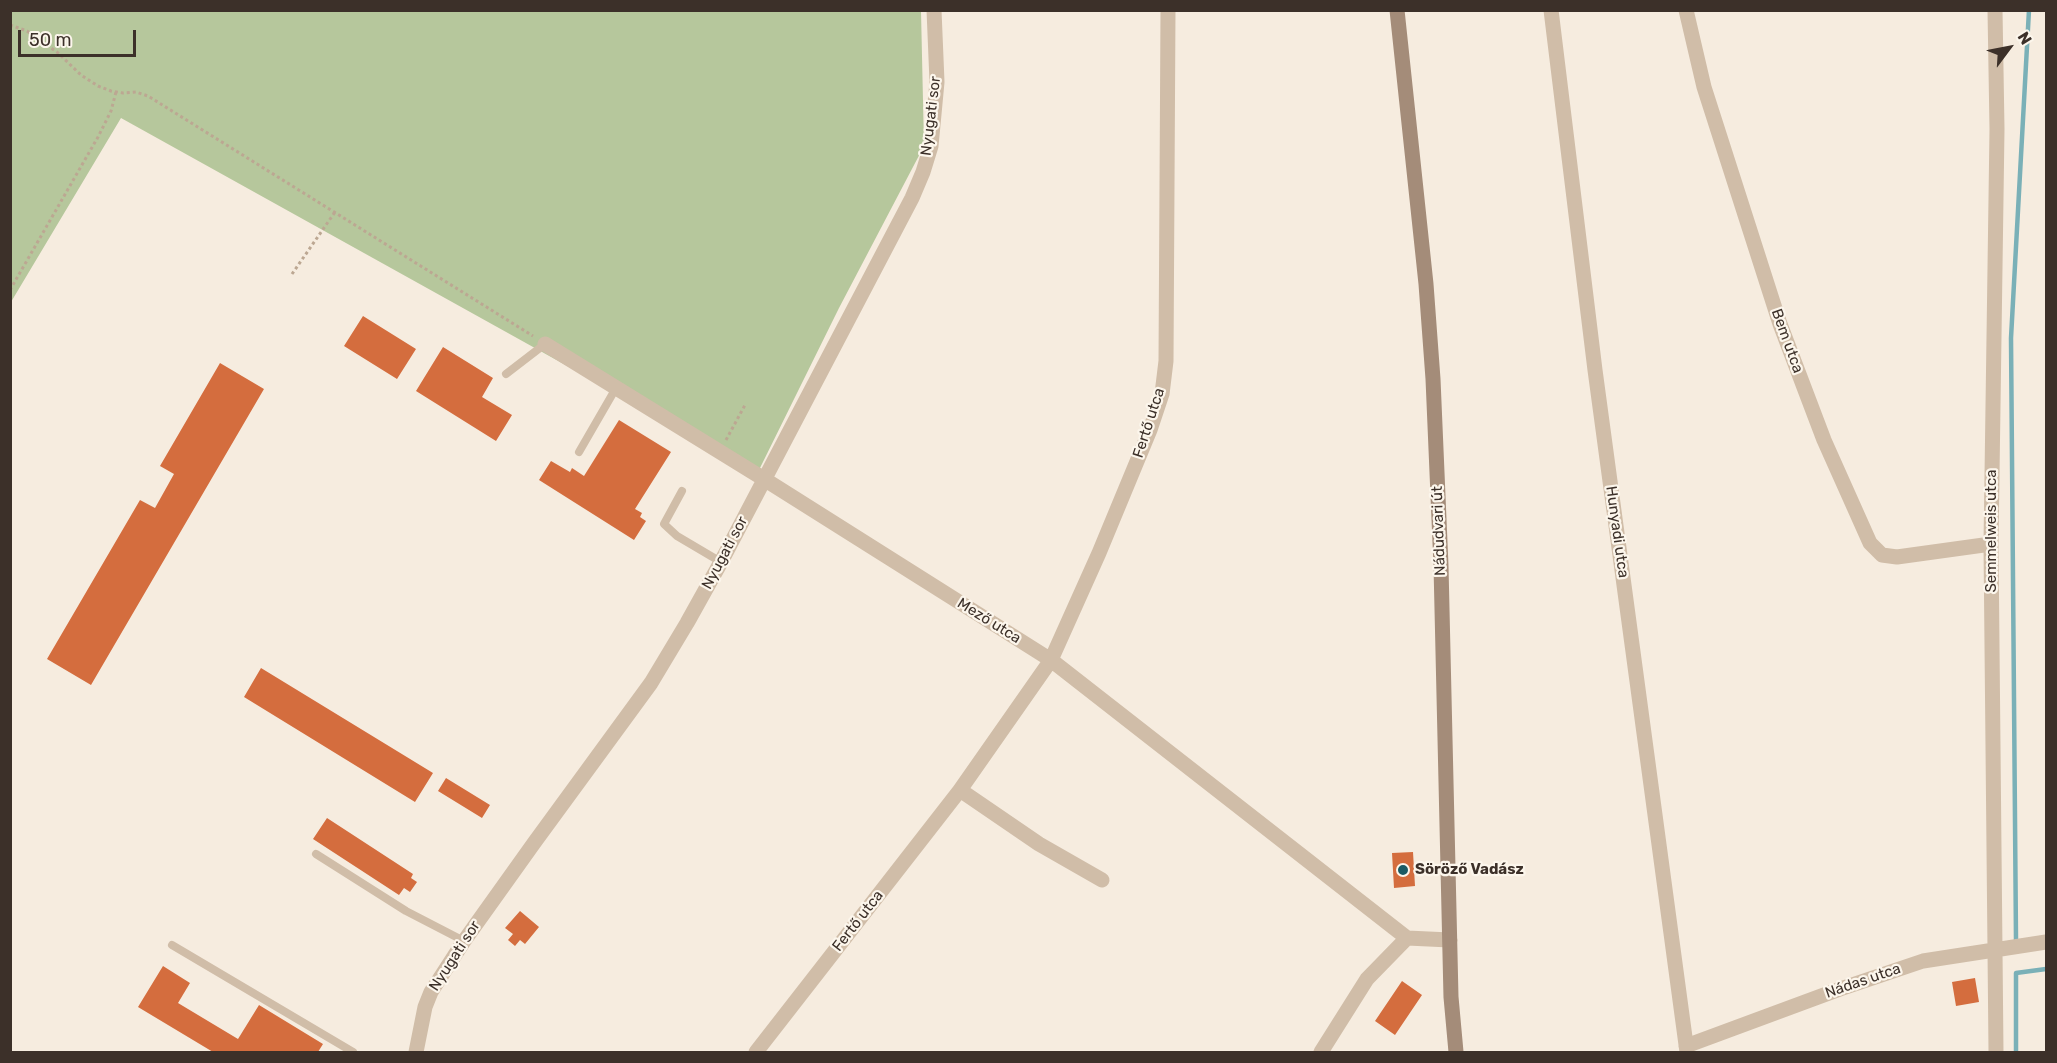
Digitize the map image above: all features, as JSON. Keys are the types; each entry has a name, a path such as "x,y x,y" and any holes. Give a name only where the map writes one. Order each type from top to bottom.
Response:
{"main road":[{"name":"Nádudvari út","path":"1397,10 1426,284 1433,379 1441,567 1451,997 1456,1053"}],"street":[{"name":"Nyugati sor","path":"416,1053 425,1007 431,992 464,941 651,683 722,562 912,198 931,146 937,82 934,10"},
{"name":"Fertő utca","path":"756,1053 960,790 1051,660 1137,461 1162,394 1166,361 1168,10"},
{"name":"Hunyadi utca","path":"1551,10 1595,370 1687,1049"},
{"name":"Bem utca","path":"1686,10 1704,87 1780,324 1824,440 1870,543 1882,555 1898,557 1991,544"},
{"name":"Semmelweis utca","path":"1995,10 1997,129 1991,544 1996,1053"},
{"name":"Mező utca","path":"544,344 1051,660 1407,938"},
{"path":"960,790 1039,844 1102,880"},
{"path":"1321,1053 1367,980 1407,938 1450,940"},
{"name":"Nádas utca","path":"1687,1049 1840,989 1923,961 2046,942"}],"lane":[{"path":"506,374 544,344"},
{"path":"579,452 616,388"},
{"path":"682,491 664,524 677,536 722,562"},
{"path":"315,854 406,911 464,941"},
{"path":"172,945 353,1053"}],"path":[{"path":"10,25 27,31 98,86 116,92 136,92 148,96 544,344"},
{"path":"10,290 98,137 111,111 116,92"},
{"path":"292,274 335,212"},
{"path":"720,452 745,405"}],"green space":[{"path":"11,11 921,11 924,146 839,308 758,472 121,118 11,302"}],"building":[{"path":"363,316 416,349 397,379 344,346"},
{"path":"443,347 493,378 482,397 512,415 496,441 416,391"},
{"path":"220,363 264,389 91,685 47,659 140,500 155,508 174,474 160,466"},
{"path":"619,420 671,452 635,509 642,513 640,517 646,521 634,540 539,480 551,461 570,472 572,468 584,476"},
{"path":"261,668 433,773 415,802 244,697"},
{"path":"446,778 490,805 482,818 438,791"},
{"path":"327,818 413,874 411,878 417,882 410,892 404,888 399,895 313,839"},
{"name":"Söröző Vadász","path":"1413,852 1415,886 1394,888 1392,853"},
{"path":"520,911 539,927 525,944 520,940 515,946 508,940 513,934 505,928"},
{"path":"163,966 190,983 178,1003 238,1039 259,1005 323,1044 318,1052 213,1052 138,1007"},
{"path":"1975,978 1979,1002 1956,1006 1952,982"},
{"path":"1402,981 1422,995 1395,1035 1375,1021"}],"waterway":[{"path":"2016,940 2011,338 2029,10"},
{"path":"2016,1052 2016,973 2046,969"}],"place":[{"name":"Söröző Vadász","path":"1403,870"}]}
